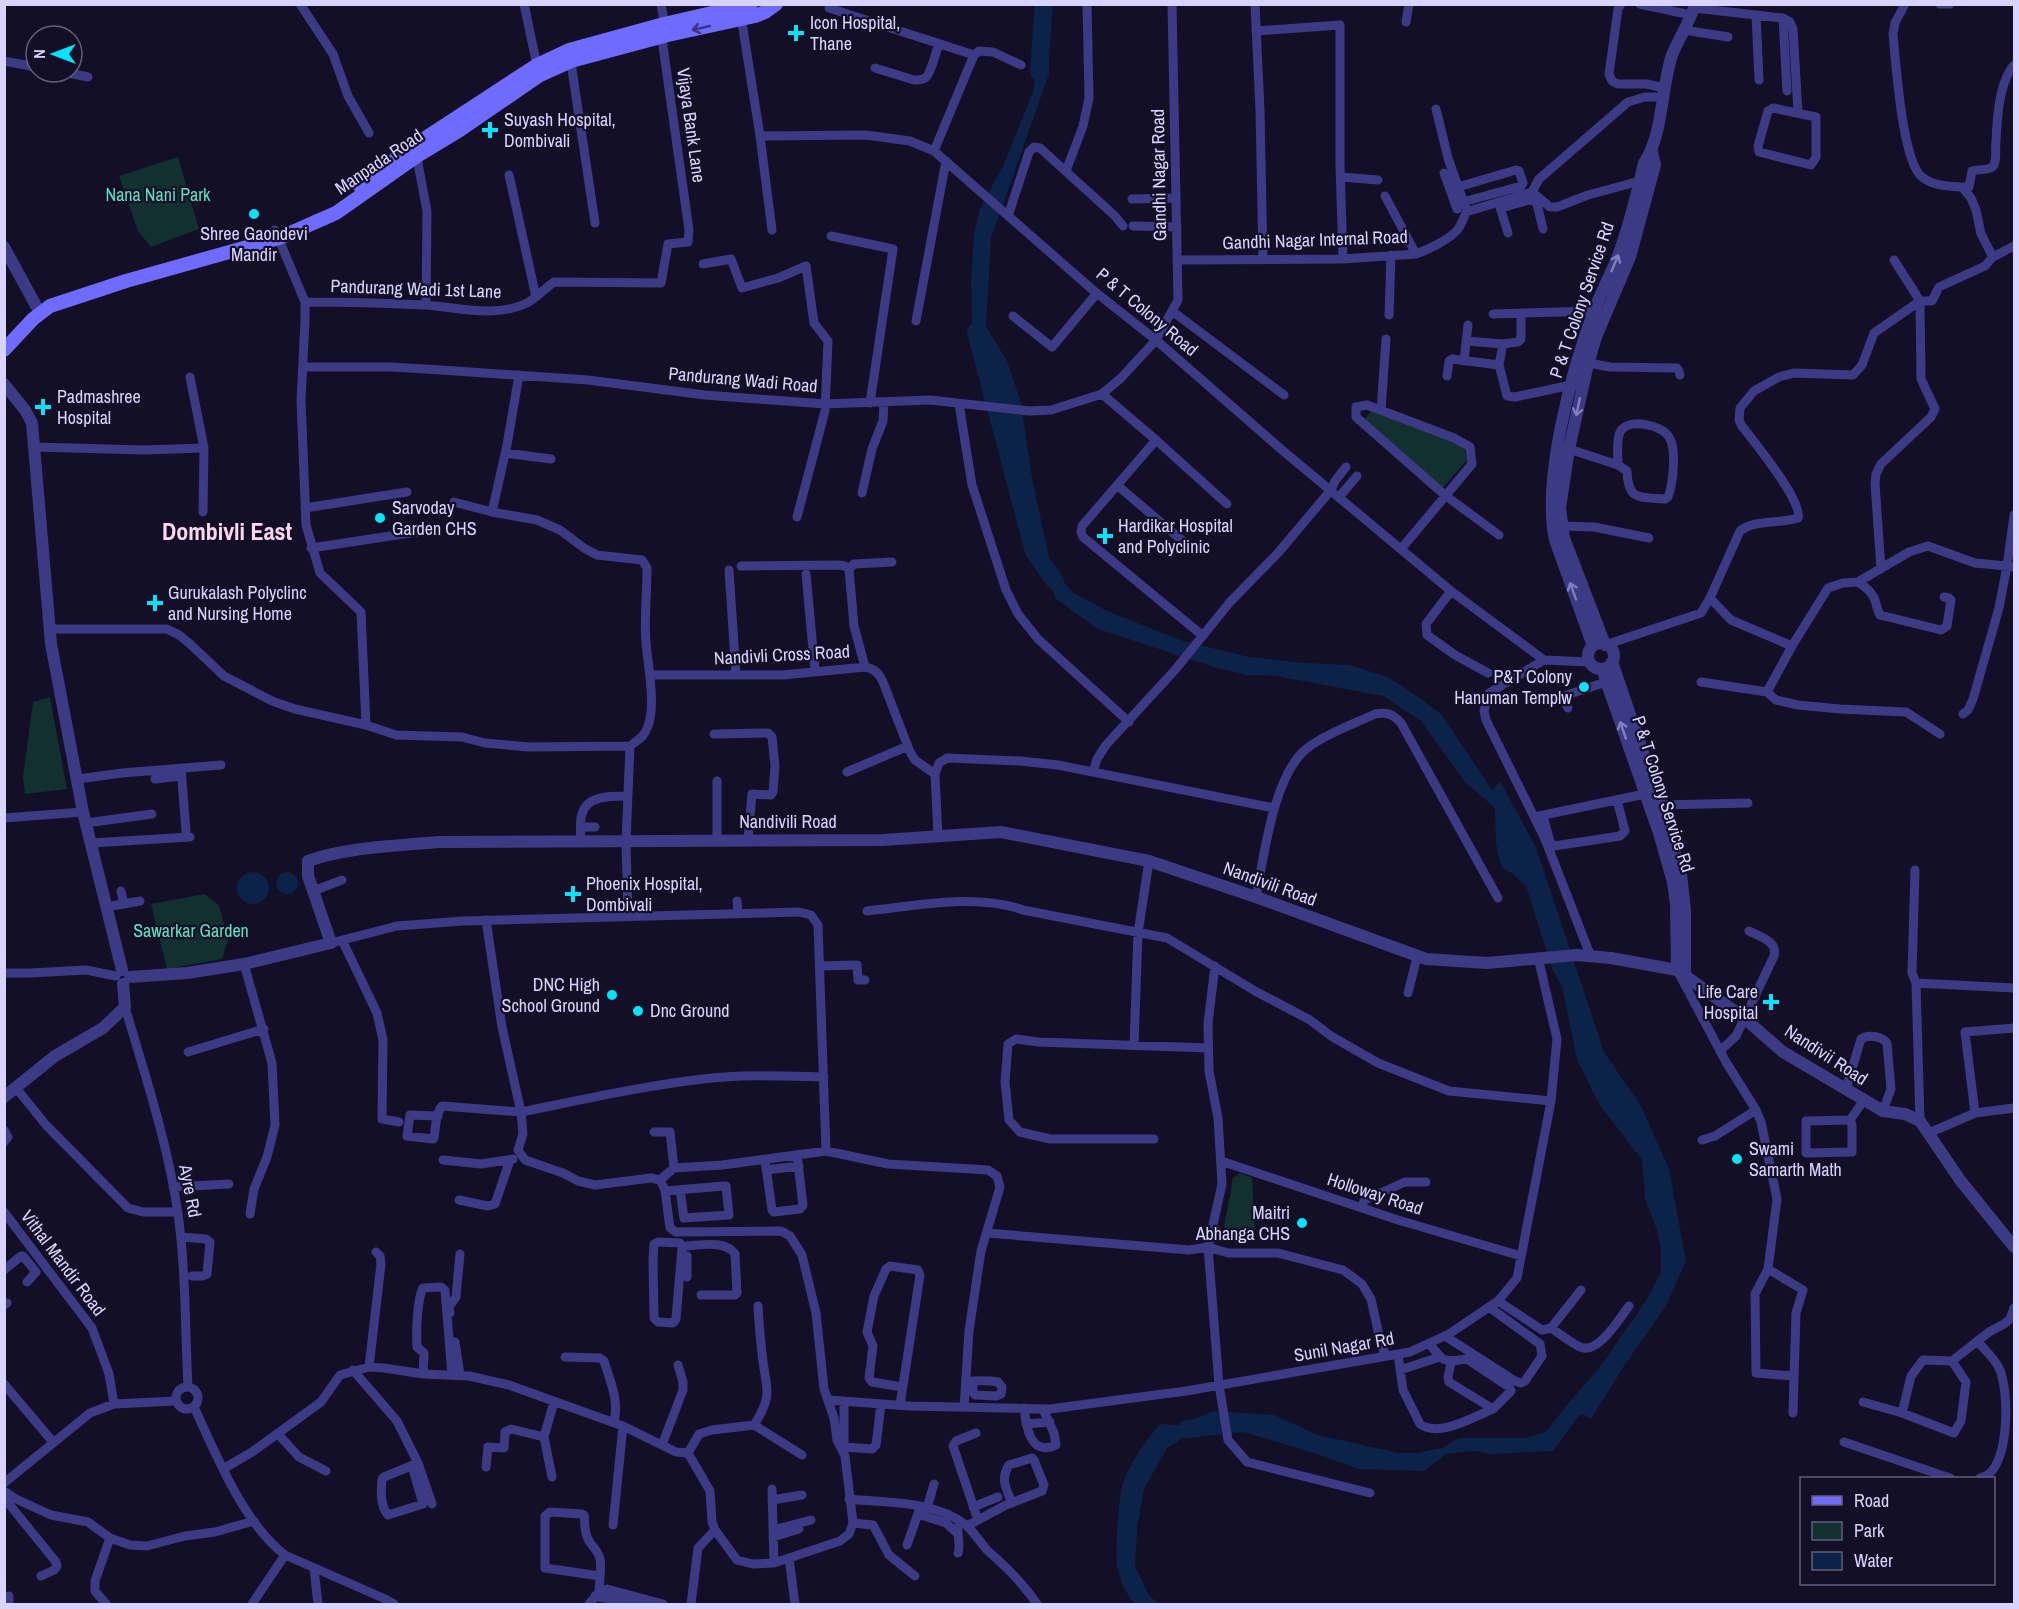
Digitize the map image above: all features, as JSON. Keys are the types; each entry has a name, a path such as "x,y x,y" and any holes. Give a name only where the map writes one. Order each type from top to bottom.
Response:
{"main road":[{"name":"Manpada Road","path":"4,336 38,309 277,234 336,213 362,190 415,151 538,70 570,56 744,10 765,12 776,4"},
{"name":"Manpada Road","path":"4,350 38,309"}],"street":[{"path":"300,4 333,54 348,96 369,133"},
{"path":"524,4 538,70"},
{"name":"Vijaya Bank Lane","path":"661,4 689,230"},
{"path":"1066,171 1083,126 1089,98 1087,4"},
{"name":"Gandhi Nagar Road","path":"1156,340 1178,300 1172,4"},
{"path":"1255,4 1263,260"},
{"path":"1406,22 1409,4"},
{"path":"1621,4 1618,9 1609,74 1612,81 1618,84 1647,84 1663,92"},
{"path":"1640,4 1783,18 1790,22 1793,28 1798,112"},
{"path":"1905,4 1895,23 1893,34 1905,133 1914,166 1922,177 1936,184 1969,187 1972,171 1993,166 2002,90 2007,73 2014,65"},
{"path":"1940,4 1950,4"},
{"path":"829,8 974,55"},
{"name":"P & T Colony Service Rd","path":"1599,645 1555,540 1552,526 1550,506 1558,446 1618,255 1644,163 1652,152 1672,55 1694,9"},
{"path":"744,10 772,230"},
{"path":"1756,15 1759,81"},
{"path":"1783,18 1787,91"},
{"path":"1256,31 1340,25 1343,259"},
{"path":"1684,30 1728,37"},
{"path":"875,68 920,80 928,73 939,44"},
{"path":"934,152 974,55 979,51 993,52 1021,65"},
{"path":"570,56 595,223"},
{"path":"4,61 24,65"},
{"path":"84,76 88,77"},
{"path":"1500,205 1532,192 1539,179 1628,102 1663,92"},
{"path":"1437,109 1462,198"},
{"path":"1769,109 1798,112 1814,115 1817,119 1814,163 1807,165 1759,152 1758,146 1769,109"},
{"name":"P & T Colony Road","path":"760,135 866,135 910,141 934,152 1097,293 1156,340 1451,591 1544,660"},
{"path":"1006,214 1029,152 1034,147 1040,148 1128,226 1177,227"},
{"path":"415,151 427,211 426,305"},
{"path":"1493,314 1600,313 1630,257 1655,165 1652,152"},
{"path":"916,321 946,161"},
{"path":"1516,170 1519,171 1523,183 1521,186 1462,198 1516,170"},
{"path":"1443,173 1462,198 1500,205 1532,200 1537,204 1543,229"},
{"path":"508,175 536,297"},
{"path":"1341,177 1378,180"},
{"path":"1532,192 1550,207 1557,207 1588,195 1640,181"},
{"path":"1962,187 1971,198 1981,234 1993,257"},
{"path":"1385,196 1416,254"},
{"path":"1132,199 1176,198"},
{"name":"Gandhi Nagar Internal Road","path":"1177,260 1343,259 1416,254 1455,233 1461,225 1462,198"},
{"path":"1500,205 1508,233"},
{"name":"Pandurang Wadi 1st Lane","path":"305,302 426,305 476,311 508,309 525,304 554,282 661,283 668,244 688,242 689,230"},
{"path":"277,234 305,302 301,400 305,508 312,548 322,576 361,612 366,726"},
{"path":"831,236 893,249 870,402"},
{"path":"1589,662 1589,653 1599,645 1701,612 1710,598 1740,531 1749,526 1798,518 1800,514 1797,505 1739,420 1740,408 1754,391 1786,374 1853,375 1862,365 1874,333 1920,301 1932,301 1939,287 1985,266 1993,257 2014,246"},
{"path":"5,250 38,309"},
{"path":"1389,315 1391,255"},
{"path":"703,264 731,259 742,288 778,278 806,266 814,323 828,341 825,404 797,517"},
{"path":"1881,569 1876,474 1881,464 1931,417 1935,408 1922,379 1920,301 1894,260"},
{"path":"1013,316 1052,348 1097,293"},
{"path":"1172,311 1284,395"},
{"path":"1466,341 1503,344 1518,342 1521,339 1521,313"},
{"path":"1464,361 1468,325"},
{"path":"1382,410 1386,339"},
{"name":"Pandurang Wadi Road","path":"303,368 392,368 519,375 588,380 705,395 825,404 930,400 1030,411 1051,410 1102,394 1121,378 1156,340"},
{"path":"1503,344 1499,364 1505,393 1510,398 1577,386 1560,508 1564,538 1599,645"},
{"path":"1447,376 1449,361 1452,359 1499,364"},
{"path":"1583,362 1610,367 1677,369 1680,375"},
{"path":"492,512 519,375"},
{"path":"190,377 204,448 203,512"},
{"path":"4,384 32,423 51,644 85,818 123,977 124,1007 103,1028 55,1056 4,1097"},
{"path":"1102,394 1227,504"},
{"path":"862,493 872,449 883,421 884,402"},
{"path":"959,404 972,485 1006,590 1018,614 1038,639 1129,722"},
{"path":"1401,549 1446,496 1472,464 1470,447 1455,438 1382,410 1367,405 1356,406 1356,417 1446,496 1499,535"},
{"path":"1569,449 1618,465 1627,471 1628,485 1632,494 1638,497 1665,499 1668,497 1674,452 1669,436 1660,427 1635,423 1624,428 1619,438 1618,465"},
{"path":"1156,440 1082,526 1081,532 1083,537 1202,637"},
{"path":"34,447 144,450 204,448"},
{"path":"505,453 551,459"},
{"path":"1093,772 1097,759 1106,745 1175,670 1230,602 1278,553 1331,490 1346,467"},
{"path":"1340,497 1357,476"},
{"path":"1118,486 1184,542"},
{"path":"305,508 407,492"},
{"path":"50,629 167,629 189,643 224,676 272,701 396,735 454,736 485,743 554,748 630,746 644,736 649,724 650,675 646,642 647,568 642,560 597,555 560,530 537,520 454,502"},
{"path":"1963,714 1968,710 1973,699 2011,567 2014,515"},
{"path":"1562,526 1594,526 1649,538"},
{"path":"312,548 417,532"},
{"path":"1767,692 1828,588 1843,583 1858,582 1909,552 1928,546 1975,563 2011,567"},
{"path":"849,569 854,564 892,562"},
{"path":"741,566 839,565 849,569"},
{"path":"849,569 854,626 865,667"},
{"path":"729,570 736,675"},
{"path":"806,574 815,671"},
{"path":"1858,582 1874,597 1876,609 1880,615 1941,630 1947,626 1951,600 1944,597"},
{"path":"1451,591 1426,624 1427,635 1455,655 1488,673"},
{"path":"1710,598 1731,620 1792,646"},
{"path":"1599,645 1612,650 1607,665 1653,800"},
{"path":"1607,665 1595,668 1589,662 1544,660 1490,693 1484,711 1486,720 1554,846 1620,836 1625,831 1617,800"},
{"name":"P & T Colony Service Rd","path":"1607,665 1606,682 1653,800 1673,882 1681,973"},
{"name":"Nandivli Cross Road","path":"650,675 783,675 865,667 873,669 878,673 915,760 935,774"},
{"path":"1568,708 1564,701 1567,695 1606,682"},
{"path":"1701,682 1767,692 1776,700 1798,705 1905,712 1940,734"},
{"path":"1256,897 1274,808 1295,761 1307,749 1375,714 1384,712 1393,715 1406,731 1498,898"},
{"path":"714,734 768,733 772,736 775,766 773,792 771,795 752,794 748,840"},
{"path":"628,917 626,842 630,746"},
{"path":"847,772 908,747"},
{"path":"938,836 935,774 939,763 947,758 1020,761 1093,772 1274,808"},
{"path":"155,779 221,765"},
{"path":"78,779 181,772"},
{"path":"92,843 188,834 181,772"},
{"path":"717,781 717,841"},
{"path":"581,843 582,812 589,804 603,796 628,796"},
{"path":"1539,817 1617,800 1748,803"},
{"path":"4,818 85,818 152,814"},
{"path":"1539,817 1553,860 1591,957"},
{"path":"581,827 595,827"},
{"name":"Nandivili Road","path":"337,942 308,876 308,861 321,856 438,842 883,840 1001,832 1149,861 1256,897 1417,957 1487,963 1539,957"},
{"path":"1134,1045 1138,933 1149,861"},
{"path":"1915,870 1912,973 1916,983 1920,1121 1960,1180 2014,1246"},
{"path":"313,891 342,880"},
{"path":"121,891 124,904"},
{"path":"106,907 140,901"},
{"path":"737,902 738,914"},
{"path":"867,911 968,902 1011,906 1167,938 1197,958 1310,1020 1331,1036 1378,1063 1449,1091 1551,1101"},
{"path":"4,973 30,974 86,970 123,977 187,973 244,964 397,926 486,920 799,912 811,915 818,925 826,1150"},
{"path":"486,920 502,1027 521,1112 523,1134 518,1150 520,1156 578,1181 595,1185 651,1178 660,1180"},
{"path":"1720,1051 1736,1036 1776,949 1774,944 1749,931"},
{"path":"337,942 377,1014 383,1040 382,1119 399,1122"},
{"name":"Nandivii Road","path":"1539,957 1577,955 1611,958 1681,973 1744,1018 1783,1052 1883,1111 1905,1114 1920,1121"},
{"path":"1408,993 1417,957"},
{"name":"Sunil Nagar Rd","path":"828,1400 900,1405 1043,1409 1219,1385 1410,1352 1445,1336 1498,1301 1517,1278 1551,1101 1557,1039 1539,957"},
{"path":"244,964 272,1063 275,1125 267,1157 254,1189 250,1214"},
{"path":"820,966 857,965 858,980 865,980"},
{"path":"1215,966 1208,1023 1208,1047 1209,1071 1218,1118 1222,1184 1208,1247 1219,1385 1228,1440 1247,1462 1370,1493"},
{"path":"1681,973 1720,1051 1761,1122 1777,1199 1768,1269 1755,1294 1756,1373 1794,1376"},
{"path":"1916,983 2014,988"},
{"name":"Ayre Rd","path":"124,1007 151,1092 178,1212 188,1387"},
{"path":"1975,1113 1965,1032 2014,1028"},
{"path":"188,1052 264,1029"},
{"path":"1846,1089 1861,1039 1867,1036 1882,1038 1887,1043 1891,1089 1883,1111"},
{"path":"1154,1138 1050,1139 1020,1131 1009,1120 1005,1082 1008,1044 1016,1039 1038,1042 1208,1047"},
{"path":"438,1116 439,1108 446,1105 521,1112 638,1088 705,1079 777,1075 824,1077"},
{"path":"16,1088 46,1125 128,1208 143,1212 178,1212"},
{"path":"1850,1120 1863,1100"},
{"path":"1929,1133 1975,1113 2014,1108"},
{"path":"1702,1140 1715,1136 1756,1110"},
{"path":"1850,1120 1853,1150 1851,1153 1806,1153 1806,1121 1850,1120"},
{"path":"4,1130 8,1137 4,1142"},
{"path":"654,1132 670,1132 674,1168"},
{"path":"660,1180 674,1168 765,1160 826,1150 888,1164 988,1170 997,1176 1000,1187 981,1251 969,1331 970,1381 964,1407"},
{"path":"765,1160 772,1210 800,1209 803,1205 797,1155"},
{"path":"443,1160 481,1164 510,1160 520,1156"},
{"path":"459,1200 488,1206 495,1204 510,1160"},
{"name":"Holloway Road","path":"1221,1161 1521,1256"},
{"path":"766,1170 798,1166"},
{"path":"660,1180 665,1191 670,1228 676,1232 781,1231 790,1236 797,1245 802,1255 816,1313 822,1378 834,1418 837,1440 845,1456 853,1523 849,1534 840,1541 774,1563 753,1564 737,1560 715,1530 712,1522 710,1491 688,1453"},
{"path":"1361,1207 1365,1200 1405,1182 1425,1182"},
{"path":"173,1187 229,1184"},
{"path":"665,1191 724,1186 727,1187 729,1215 686,1219 682,1217 680,1190"},
{"name":"Vithal Mandir Road","path":"4,1212 39,1255 92,1328 109,1374 114,1404"},
{"path":"669,1216 682,1214"},
{"path":"675,1243 676,1232"},
{"path":"687,1232 687,1277"},
{"path":"723,1233 723,1245"},
{"path":"987,1233 1189,1250 1208,1247 1228,1253 1278,1253 1343,1270 1362,1284 1371,1299 1386,1356"},
{"path":"181,1237 206,1239 210,1242 207,1274 192,1276"},
{"path":"658,1242 675,1243 680,1243 682,1248 676,1319 673,1323 658,1322 654,1318 652,1259 654,1245 658,1242"},
{"path":"687,1246 723,1245 733,1250 735,1254 738,1293 735,1295 701,1295"},
{"path":"369,1367 381,1264 380,1256 376,1252"},
{"path":"456,1375 449,1308 456,1297 460,1254"},
{"path":"29,1263 39,1255"},
{"path":"4,1270 22,1256 36,1273 27,1282"},
{"path":"900,1405 920,1275 918,1270 890,1266 886,1269 874,1296 867,1332 873,1346 869,1378 872,1382 902,1387"},
{"path":"1768,1269 1803,1290 1796,1313 1793,1413"},
{"path":"423,1374 424,1353 417,1347 416,1323 419,1317 420,1295 423,1288 441,1287 445,1290 456,1375"},
{"path":"1498,1301 1542,1330 1551,1328 1581,1290"},
{"path":"754,1425 766,1402 768,1386 762,1356 758,1306"},
{"path":"1551,1328 1582,1348 1592,1348 1602,1341 1629,1306"},
{"path":"1445,1336 1515,1381 1521,1383 1525,1381 1542,1356 1540,1344 1489,1308"},
{"path":"1902,1413 1911,1376 1923,1360 1952,1361 2010,1319 2014,1308"},
{"path":"1977,1341 1999,1368 2005,1386 2006,1414 2003,1445 1996,1464 1989,1474 1984,1477"},
{"path":"1398,1354 1403,1390 1420,1424 1431,1430 1443,1429 1493,1409 1511,1391 1509,1387 1467,1359 1450,1362 1440,1357 1429,1343"},
{"path":"565,1357 600,1358 604,1361 615,1396 619,1424 613,1525"},
{"path":"1400,1370 1440,1357"},
{"path":"1863,1402 1902,1413 1954,1433 1960,1421 1966,1382 1952,1361"},
{"path":"1450,1362 1449,1382 1493,1409"},
{"path":"662,1445 683,1390 678,1365"},
{"path":"223,1469 278,1434 321,1402 340,1375 369,1367 423,1374 456,1375 509,1385 619,1424 676,1452 688,1453"},
{"path":"353,1370 397,1421 432,1504"},
{"path":"4,1384 53,1442"},
{"path":"176,1401 178,1391 188,1387 194,1390 198,1397 194,1407 223,1469 271,1545 285,1555 394,1605"},
{"path":"4,1483 90,1413 114,1404 176,1401"},
{"path":"176,1401 183,1409 194,1407"},
{"path":"844,1401 844,1447 872,1449 876,1445 881,1404"},
{"path":"552,1477 544,1437 554,1402"},
{"path":"1024,1408 1029,1434 1042,1448 1056,1445 1054,1432 1043,1409"},
{"path":"1026,1424 1050,1422"},
{"path":"688,1453 699,1434 712,1430 754,1425 802,1455"},
{"path":"486,1467 488,1447 504,1448 505,1432 508,1430 544,1437"},
{"path":"976,1433 956,1441 953,1446 978,1520"},
{"path":"278,1434 299,1457 326,1471"},
{"path":"1844,1442 1944,1477"},
{"path":"957,1533 963,1524 978,1520 1042,1491 1044,1485 1032,1458 1010,1465 1004,1476 1004,1484 1012,1503"},
{"path":"415,1465 423,1504 388,1515 381,1499 382,1479 415,1465"},
{"path":"907,1545 934,1484"},
{"path":"772,1489 774,1563"},
{"path":"4,1491 51,1515 88,1522 110,1538 129,1545 147,1546 215,1532 254,1521"},
{"path":"772,1500 802,1495"},
{"path":"4,1497 56,1562 57,1566 54,1570 41,1576"},
{"path":"974,1507 998,1497"},
{"path":"849,1499 922,1509 963,1524 1018,1578 1037,1605"},
{"path":"922,1509 946,1523 957,1533 960,1544 958,1553"},
{"path":"597,1599 600,1576 601,1560 586,1537 584,1515 547,1513 545,1568 600,1576"},
{"path":"853,1523 873,1525 889,1555 915,1576"},
{"path":"773,1534 808,1524"},
{"path":"692,1605 698,1548 715,1530"},
{"path":"106,1605 95,1591 95,1581 110,1538"},
{"path":"252,1605 285,1555"},
{"path":"789,1558 795,1605"},
{"path":"314,1569 318,1605"},
{"path":"597,1599 607,1589 663,1605"},
{"path":"597,1599 637,1605"}],"green space":[{"name":"Nana Nani Park","path":"178,157 199,229 151,247 138,231 119,176"},
{"path":"1371,411 1454,442 1465,450 1467,460 1442,489 1365,419"},
{"path":"50,697 67,789 25,794 23,777 33,702"},
{"name":"Sawarkar Garden","path":"205,894 219,906 228,939 222,959 167,969 151,904"},
{"path":"1240,1173 1252,1178 1255,1230 1247,1244 1235,1243 1224,1233 1232,1179"}],"water":[{"path":"1040,5 1049,5 1049,74 991,238 986,326 1007,361 1021,402 1032,478 1051,566 1072,592 1107,611 1183,641 1249,657 1349,665 1388,677 1441,714 1492,790 1500,781 1536,847 1604,1052 1641,1106 1669,1169 1686,1261 1666,1306 1624,1366 1591,1419 1583,1414 1577,1418 1553,1451 1492,1454 1475,1451 1446,1454 1424,1471 1358,1469 1317,1454 1217,1424 1192,1432 1167,1448 1144,1489 1137,1529 1135,1566 1150,1597 1161,1604 1136,1604 1132,1600 1120,1577 1116,1551 1119,1504 1124,1480 1138,1454 1160,1424 1179,1425 1214,1411 1274,1415 1318,1435 1399,1453 1416,1453 1442,1448 1459,1438 1527,1438 1547,1431 1599,1368 1646,1301 1661,1272 1661,1249 1657,1230 1645,1199 1642,1160 1599,1104 1577,1059 1562,987 1552,968 1526,886 1501,867 1496,844 1495,808 1466,783 1421,721 1383,696 1276,676 1246,675 1214,667 1098,629 1056,599 1044,570 1009,444 1008,423 972,331 971,279 974,234 980,208 1003,166 1033,92 1041,46"},
{"path":"253,872 264,877 269,888 264,899 253,904 242,899 237,888 242,877"},
{"path":"287,872 295,875 298,883 295,891 287,894 279,891 276,883 279,875"}],"waterway":[{"path":"1039,72 1044,4"},
{"path":"976,332 1034,552 1055,581"},
{"path":"1187,1429 1243,1423"}],"place":[{"name":"Icon Hospital, Thane","path":"796,33"},
{"name":"Suyash Hospital, Dombivali","path":"490,130"},
{"name":"Shree Gaondevi Mandir","path":"254,214"},
{"name":"Padmashree Hospital","path":"43,407"},
{"name":"Sarvoday Garden CHS","path":"380,518"},
{"name":"Hardikar Hospital and Polyclinic","path":"1105,536"},
{"name":"Gurukalash Polyclinc and Nursing Home","path":"155,603"},
{"name":"P&T Colony Hanuman Templw","path":"1584,687"},
{"name":"Phoenix Hospital, Dombivali","path":"573,894"},
{"name":"DNC High School Ground","path":"612,995"},
{"name":"Life Care Hospital","path":"1771,1002"},
{"name":"Dnc Ground","path":"638,1011"},
{"name":"Swami Samarth Math","path":"1737,1159"},
{"name":"Maitri Abhanga CHS","path":"1302,1223"}],"district":[{"name":"Dombivli East","path":"227,532"}]}
